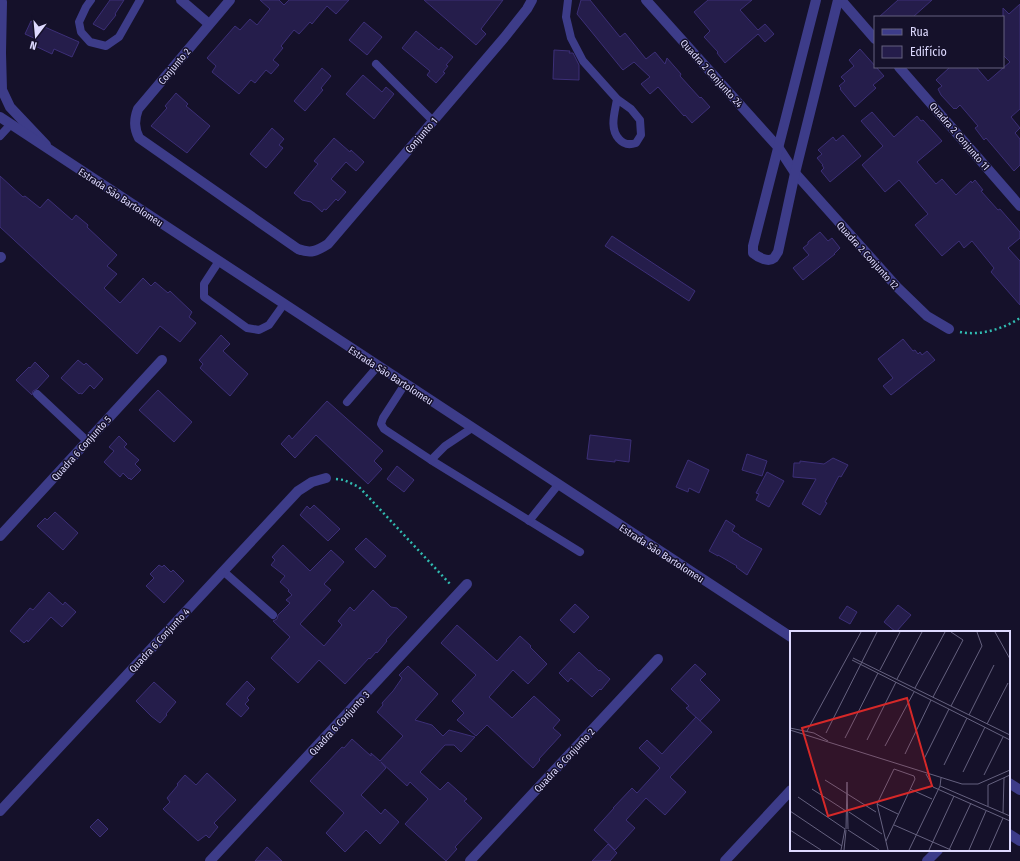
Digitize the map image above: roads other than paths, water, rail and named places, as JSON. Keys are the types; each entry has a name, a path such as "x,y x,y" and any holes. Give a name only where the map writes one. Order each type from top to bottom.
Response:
{"street":[{"path":"1,0 0,53 2,90 10,107 53,152"},
{"path":"181,0 209,24"},
{"name":"Conjunto 2","path":"230,0 138,109 135,127 139,138 298,249"},
{"name":"Conjunto 1","path":"298,249 306,252 313,252 328,244 504,38 527,9 532,0"},
{"name":"Quadra 2 Conjunto 24","path":"646,0 778,147 795,173"},
{"path":"816,0 753,246 753,252 758,257 769,260 775,258 778,252 795,173 839,0"},
{"path":"839,0 874,38"},
{"name":"Quadra 2 Conjunto 11","path":"900,68 1020,206"},
{"name":"Estrada São Bartolomeu","path":"0,117 788,636"},
{"name":"Quadra 2 Conjunto 12","path":"795,173 897,287 926,316 949,329"},
{"name":"Quadra 6 Conjunto 5","path":"0,536 162,360"},
{"name":"Quadra 6 Conjunto 4","path":"0,811 298,491 312,482 326,478"},
{"name":"Quadra 6 Conjunto 3","path":"210,861 467,584"},
{"name":"Quadra 6 Conjunto 2","path":"470,861 658,659"},
{"path":"1010,784 1020,790"},
{"path":"725,861 790,791"},
{"path":"1010,835 1020,841"},
{"path":"927,861 937,851"}],"lane":[{"path":"91,0 79,22 81,32 90,42 106,46 119,37 140,0"},
{"path":"568,0 566,17 570,38 583,61 617,99 631,109 640,120 641,135 636,143 629,145 620,141 614,133 617,99"},
{"path":"376,64 433,121"},
{"path":"0,136 11,124"},
{"path":"219,261 204,284 204,296 247,328 259,330 269,324 284,304"},
{"path":"347,402 378,366"},
{"path":"405,384 383,418 381,424 384,429 431,460 580,552"},
{"path":"37,394 87,441"},
{"path":"431,460 445,446 472,428"},
{"path":"530,521 558,485"},
{"path":"223,571 272,615"}]}
